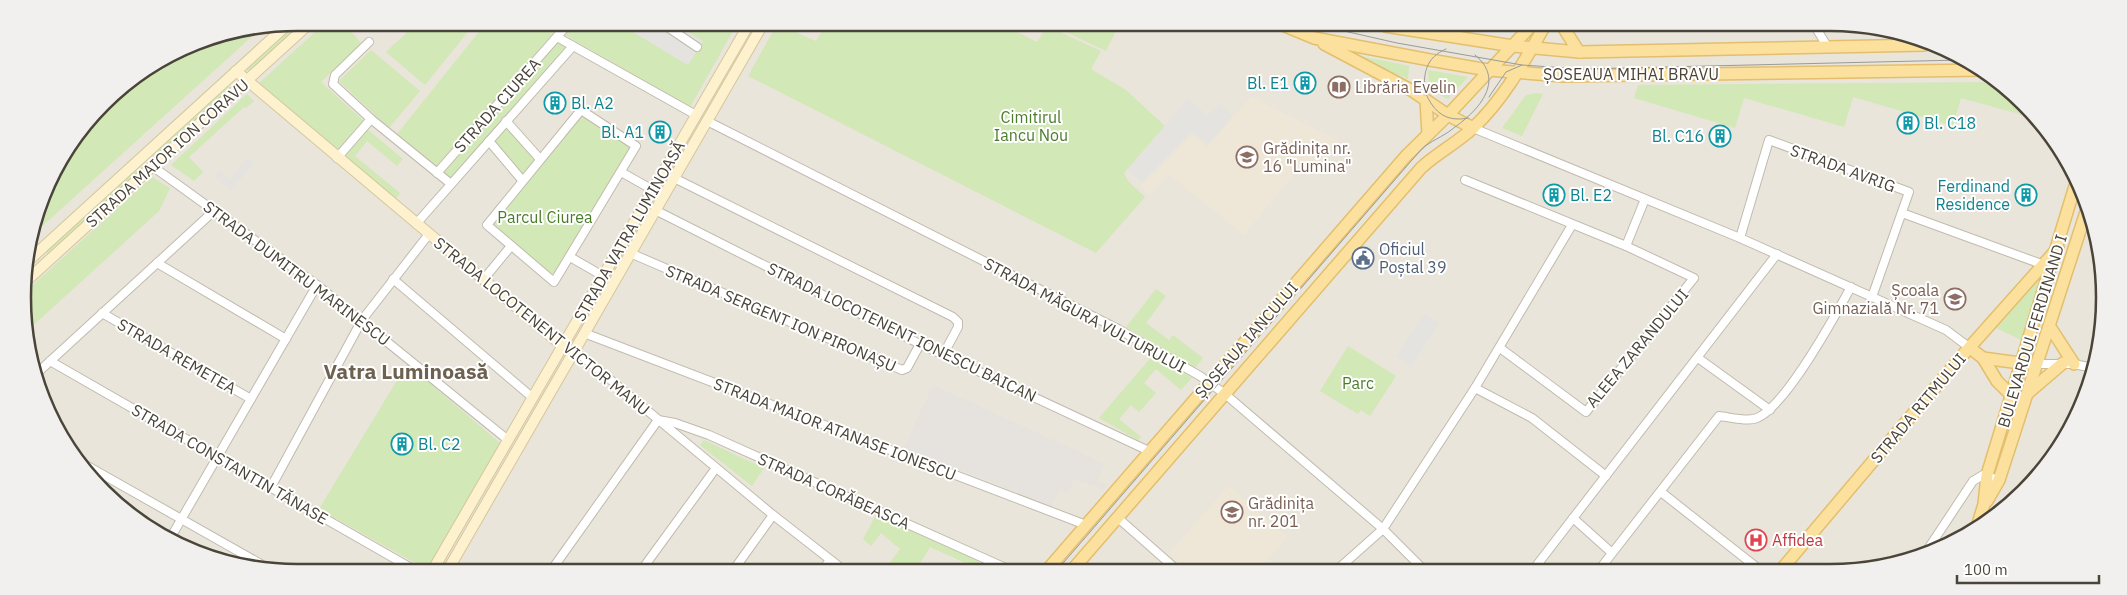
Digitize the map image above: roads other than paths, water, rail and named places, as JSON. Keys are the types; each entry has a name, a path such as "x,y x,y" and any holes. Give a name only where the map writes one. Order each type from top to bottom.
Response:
{"main road":[{"name":"ȘOSEAUA MIHAI BRAVU","path":"1297,31 1314,38 1488,70 1516,73 1600,77 1823,71 1968,70"},
{"name":"ȘOSEAUA MIHAI BRAVU","path":"1412,31 1513,46 1579,52 1915,45"},
{"name":"ȘOSEAUA IANCULUI","path":"1052,564 1406,156 1448,116 1488,70 1526,31"},
{"name":"ȘOSEAUA IANCULUI","path":"1077,564 1421,168 1473,128 1516,73 1542,31"},
{"path":"1566,31 1579,52"},
{"path":"1314,38 1426,100 1448,116 1473,128"},
{"path":"1426,100 1429,122 1428,134"},
{"name":"BULEVARDUL FERDINAND I","path":"1980,517 1984,504 1987,475 2058,248 2073,192"},
{"name":"BULEVARDUL FERDINAND I","path":"1984,504 1999,480 2084,219"},
{"name":"STRADA RITMULUI","path":"1786,564 2058,248"},
{"path":"2027,394 2068,364 2050,327"},
{"path":"1970,348 1983,358 1997,381 2011,396"},
{"path":"1983,358 2037,364"}],"street":[{"name":"STRADA MAIOR ION CORAVU","path":"33,275 300,31"},
{"name":"STRADA CIUREA","path":"436,173 563,31"},
{"path":"673,31 696,47"},
{"name":"STRADA VATRA LUMINOASĂ","path":"436,564 745,31"},
{"name":"STRADA VATRA LUMINOASĂ","path":"451,564 760,31"},
{"path":"1438,36 1444,31"},
{"path":"1818,31 1827,46"},
{"name":"STRADA MAIOR ION CORAVU","path":"35,255 279,32"},
{"path":"558,37 707,121"},
{"path":"370,42 334,75 333,84 371,119 451,184"},
{"name":"STRADA CIUREA","path":"416,224 573,46"},
{"name":"STRADA LOCOTENENT VICTOR MANU","path":"236,71 245,81 483,280 563,345 583,357 773,515 836,564"},
{"path":"581,110 636,146 621,172 554,282 487,225 581,110"},
{"path":"337,158 371,119"},
{"name":"STRADA CIUREA","path":"506,121 540,159"},
{"name":"STRADA MĂGURA VULTURULUI","path":"707,121 1118,330 1209,382 1383,529 1418,564"},
{"path":"1473,128 1777,254 1946,330 1970,348"},
{"name":"STRADA AVRIG","path":"1740,238 1769,140 1909,192 1872,297"},
{"name":"STRADA CIUREA","path":"489,141 522,180"},
{"path":"143,156 152,166"},
{"name":"STRADA DUMITRU MARINESCU","path":"152,166 216,210 317,285 508,440"},
{"path":"621,172 653,190"},
{"path":"674,178 953,317 958,322 958,327 943,355"},
{"name":"ALEEA ZARANDULUI","path":"1465,180 1626,246 1694,278 1586,411 1500,348"},
{"path":"1626,246 1645,198"},
{"path":"41,369 216,210"},
{"name":"STRADA LOCOTENENT IONESCU BAICAN","path":"655,210 920,344 1149,451"},
{"name":"BULEVARDUL FERDINAND I","path":"1902,213 2044,265"},
{"path":"1344,564 1383,529 1500,348 1572,225"},
{"path":"271,487 362,320 429,234"},
{"path":"483,280 511,246"},
{"path":"40,250 49,260"},
{"name":"STRADA SERGENT ION PIRONAȘU","path":"630,253 902,370 907,368 920,344"},
{"path":"1538,564 1777,254"},
{"path":"570,257 603,276"},
{"path":"158,263 286,339"},
{"path":"393,279 533,398"},
{"path":"173,533 317,285"},
{"path":"1604,564 1719,416 1756,419 1770,410 1824,336 1850,287"},
{"name":"STRADA REMETEA","path":"102,313 251,399"},
{"name":"STRADA MAIOR ATANASE IONESCU","path":"584,333 1086,524"},
{"path":"1698,358 1770,410"},
{"name":"STRADA CONSTANTIN TĂNASE","path":"50,360 404,564"},
{"path":"2037,364 2068,364 2087,367"},
{"path":"1475,388 1504,401 1540,424 1606,476"},
{"path":"556,564 658,420"},
{"name":"STRADA CORĂBEASCA","path":"658,420 675,423 704,433 997,564"},
{"path":"646,564 716,468"},
{"path":"94,470 253,560"},
{"path":"1934,542 1968,487 1979,477 1987,475 1999,480"},
{"path":"1660,492 1752,564"},
{"path":"738,564 773,515"},
{"path":"1118,518 1170,564"},
{"path":"1573,518 1612,553"},
{"path":"827,564 830,560"}],"tram line":[{"path":"1344,31 1397,43 1522,65 1581,69 1950,60"},
{"path":"1425,95 1424,80 1427,68 1434,57 1446,49"},
{"path":"1062,564 1420,151 1473,112 1486,94 1489,84 1488,74 1484,65 1475,55"},
{"path":"1489,97 1506,72 1522,65"},
{"path":"1424,89 1435,109 1446,117 1452,119 1468,118"}],"place":[{"name":"Bl. E1","path":"1305,83"},
{"name":"Librăria Evelin","path":"1339,87"},
{"name":"Bl. A2","path":"555,103"},
{"name":"Bl. C18","path":"1908,123"},
{"name":"Bl. A1","path":"660,132"},
{"name":"Bl. C16","path":"1720,136"},
{"name":"Grădinița nr. 16 \"Lumina\"","path":"1247,157"},
{"name":"Bl. E2","path":"1554,195"},
{"name":"Ferdinand Residence","path":"2026,195"},
{"name":"Oficiul Poștal 39","path":"1363,258"},
{"name":"Școala Gimnazială Nr. 71","path":"1955,299"},
{"name":"Bl. C2","path":"402,444"},
{"name":"Grădinița nr. 201","path":"1232,512"},
{"name":"Affidea","path":"1756,540"}],"district":[{"name":"Vatra Luminoasă","path":"406,372"}],"park label":[{"name":"Cimitirul Iancu Nou","path":"1031,126"},
{"name":"Parcul Ciurea","path":"545,217"},
{"name":"Parc","path":"1358,383"}]}
